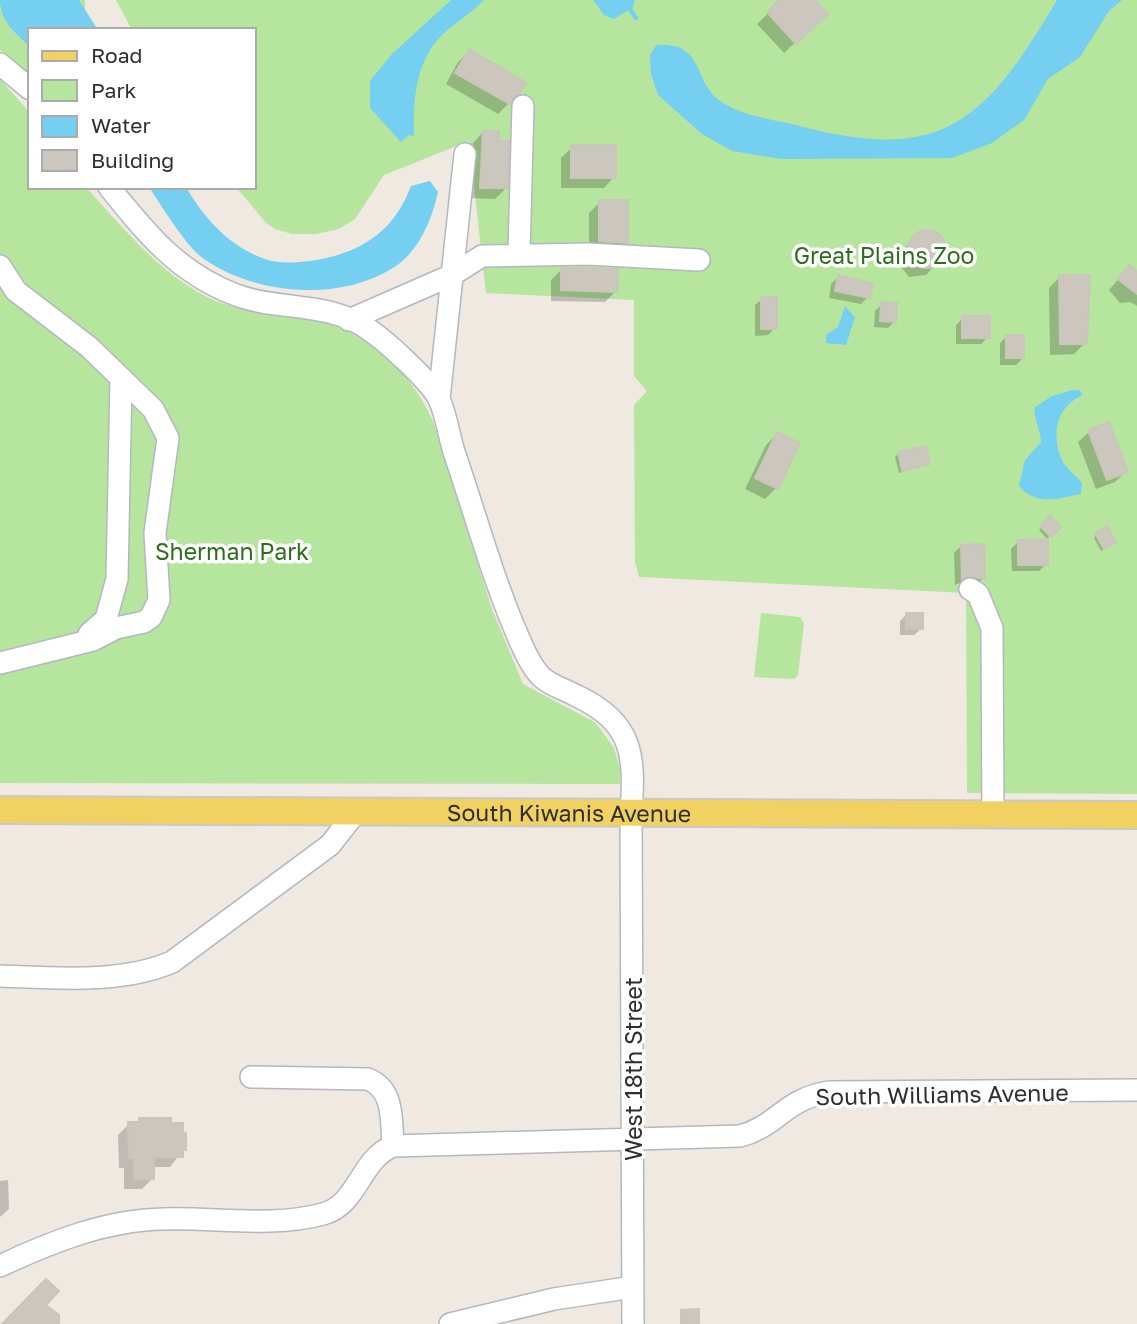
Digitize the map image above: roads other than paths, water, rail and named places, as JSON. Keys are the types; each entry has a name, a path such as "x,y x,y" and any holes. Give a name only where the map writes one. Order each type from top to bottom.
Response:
{"main road":[{"name":"South Kiwanis Avenue","path":"0,810 1137,816"}],"street":[{"path":"0,64 28,87"},
{"path":"519,253 523,106"},
{"path":"439,399 465,154"},
{"path":"111,189 161,250 191,271 237,295 328,311 367,328 410,365 439,399"},
{"path":"349,320 452,275 482,256 519,253 699,260"},
{"path":"0,266 16,291 89,347 153,409 168,438 155,533 159,600 156,610 144,622 116,628 93,640 0,663"},
{"path":"84,641 106,619 116,587 121,379"},
{"name":"West 18th Street","path":"439,399 446,429 523,648 540,679 576,695 615,720 626,738 632,757 633,1324"},
{"path":"970,589 978,594 992,628 993,815"},
{"path":"0,976 46,978 146,973 172,962 211,930 330,845 356,812"},
{"path":"0,1266 33,1250 110,1226 160,1219 268,1220 323,1214 340,1205 375,1155 393,1146 390,1106 379,1083 368,1079 251,1077"},
{"name":"South Williams Avenue","path":"393,1146 740,1136 766,1126 795,1101 829,1092 1137,1090"},
{"path":"450,1324 554,1299 633,1287"}],"water":[{"path":"0,0 79,0 97,28 28,28 28,45 6,21"},
{"path":"451,0 484,0 442,35 426,57 415,96 414,136 409,135 401,142 370,108 370,81 392,54"},
{"path":"593,0 635,0 633,7 614,19 604,15"},
{"path":"1057,0 1122,0 1109,11 1080,57 1048,79 1024,120 992,143 952,158 781,159 732,151 702,134 658,95 651,74 650,55 656,45 672,46 683,49 690,56 719,100 748,114 850,137 891,139 927,134 957,122 983,102 1008,75"},
{"path":"430,181 438,192 428,224 410,253 393,268 372,279 323,290 272,287 225,271 204,259 182,236 150,189 187,189 209,220 238,246 268,260 292,263 344,253 372,239 394,217 411,186"},
{"path":"845,306 855,317 846,345 826,343 826,335 838,327"},
{"path":"1079,390 1083,395 1061,414 1056,433 1063,462 1082,483 1081,494 1040,499 1019,486 1025,460 1041,442 1035,407 1052,396"}],"waterway":[{"path":"624,0 636,18"}],"park label":[{"name":"Great Plains Zoo","path":"884,255"},
{"name":"Sherman Park","path":"232,551"}]}
